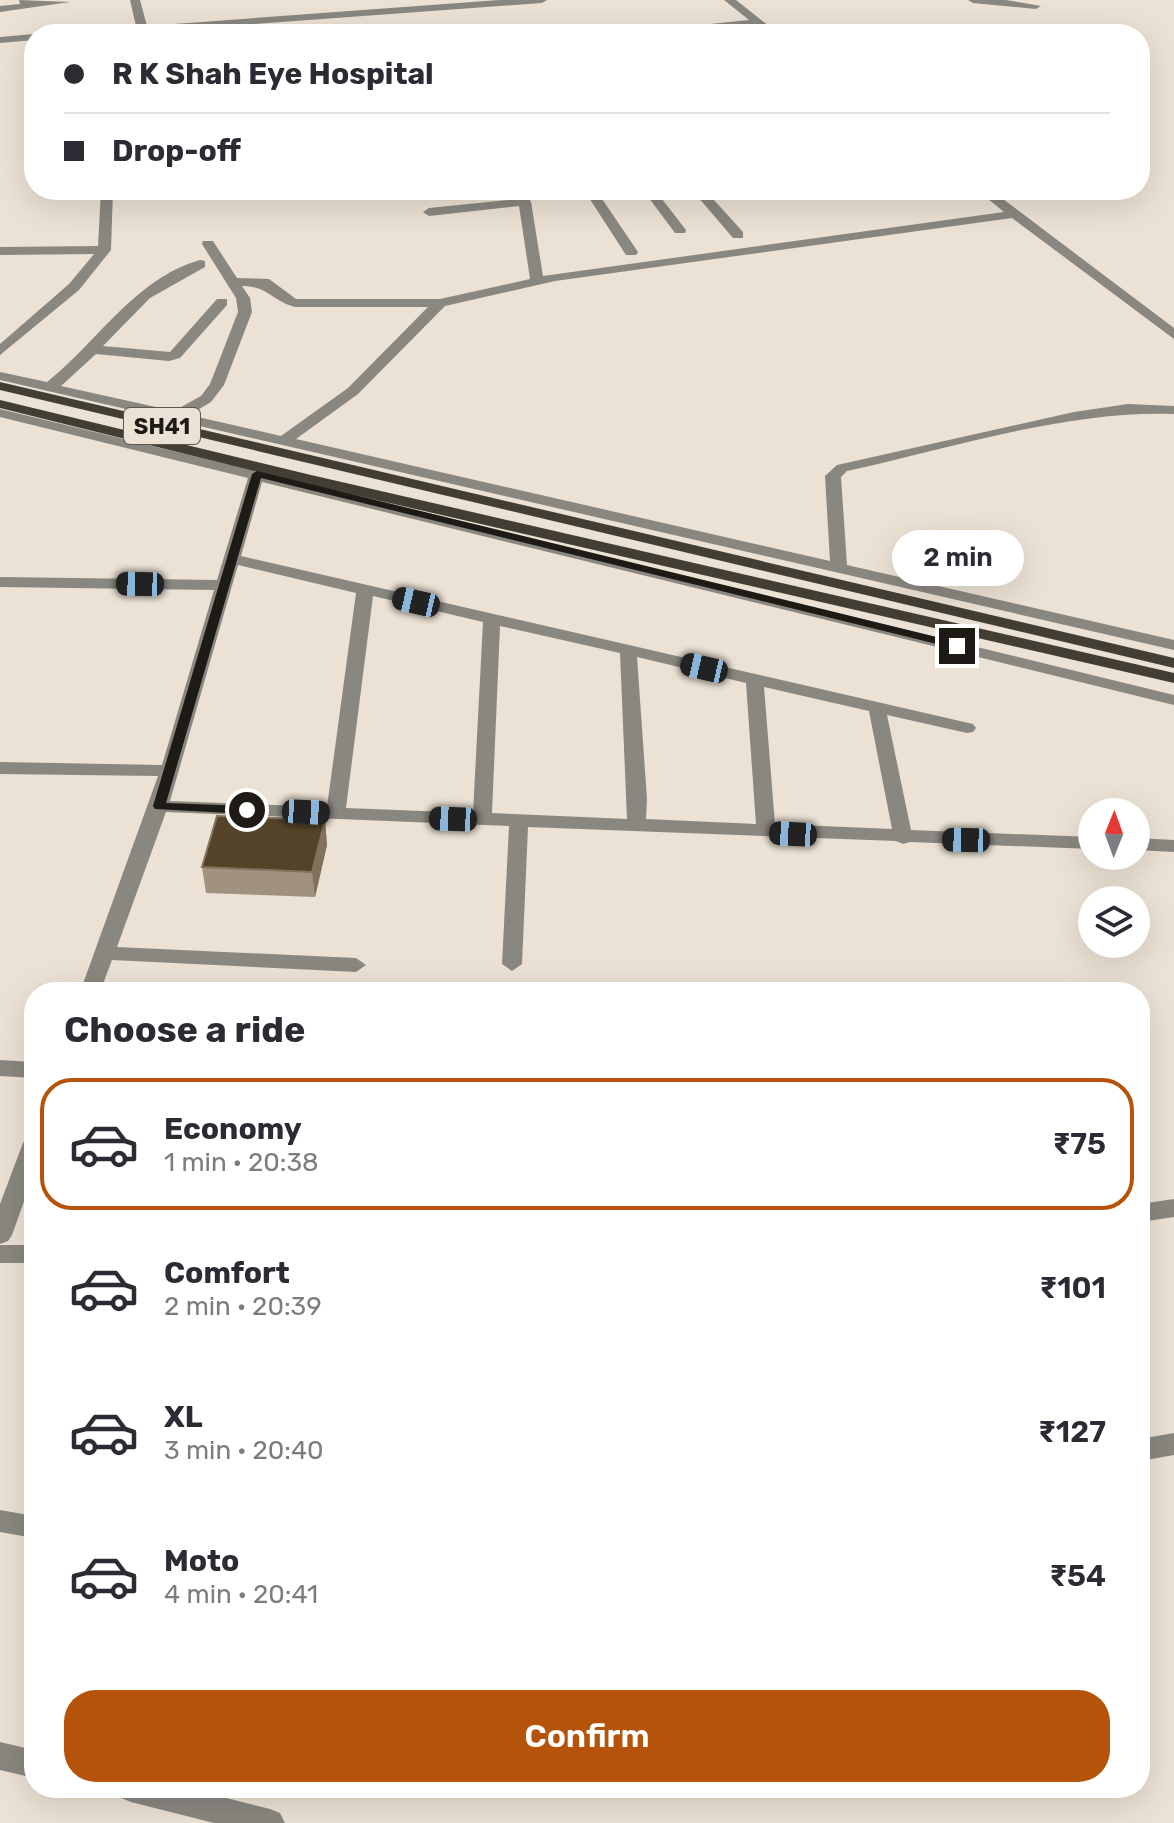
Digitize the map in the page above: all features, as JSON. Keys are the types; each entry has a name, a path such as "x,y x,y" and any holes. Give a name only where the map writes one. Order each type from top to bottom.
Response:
{"main road":[{"name":"SH41","path":"0,386 1174,663"},
{"name":"SH41","path":"0,404 311,480 1174,678"}],"street":[{"path":"135,0 141,24"},
{"path":"187,24 393,4 542,0"},
{"path":"729,0 760,24"},
{"path":"746,0 778,24"},
{"path":"973,0 1036,6"},
{"path":"0,9 25,3 65,1 71,13"},
{"path":"742,24 757,22"},
{"path":"0,40 24,38"},
{"path":"0,351 74,287 104,250 106,200"},
{"path":"429,212 498,200"},
{"path":"522,200 537,280"},
{"path":"597,200 631,252"},
{"path":"657,200 680,230"},
{"path":"707,200 738,235"},
{"path":"996,200 1174,335"},
{"path":"1015,200 1174,318"},
{"path":"233,282 264,282 295,303 440,303 537,280 1015,214"},
{"path":"176,416 206,399 217,385 245,312 243,298 208,244"},
{"path":"0,251 104,250"},
{"path":"50,387 157,286 200,264"},
{"path":"93,349 169,357 175,355 222,302"},
{"path":"284,441 353,391 440,303"},
{"path":"0,376 1174,645"},
{"path":"839,568 832,485 833,476 842,468 1074,416 1128,408 1174,410"},
{"path":"0,413 1174,700"},
{"path":"94,982 159,806 257,474"},
{"path":"232,559 967,728"},
{"path":"0,582 224,585"},
{"path":"336,814 365,590"},
{"path":"482,820 492,619"},
{"path":"628,651 638,799 636,827"},
{"path":"755,680 766,832"},
{"path":"877,708 903,838"},
{"path":"0,768 170,771"},
{"path":"159,806 1078,843"},
{"path":"512,964 519,822"},
{"path":"1150,845 1174,846"},
{"path":"105,953 356,965"},
{"path":"0,1068 24,1069"},
{"path":"0,1235 24,1170"},
{"path":"1150,1212 1174,1208"},
{"path":"0,1254 24,1254"},
{"path":"1150,1448 1174,1444"},
{"path":"0,1521 24,1525"},
{"path":"0,1756 24,1762"},
{"path":"171,1798 270,1823"}],"building":[{"path":"217,816 325,820 312,872 202,867"}],"route":[{"path":"247,810 159,806 257,474 957,646"}]}
